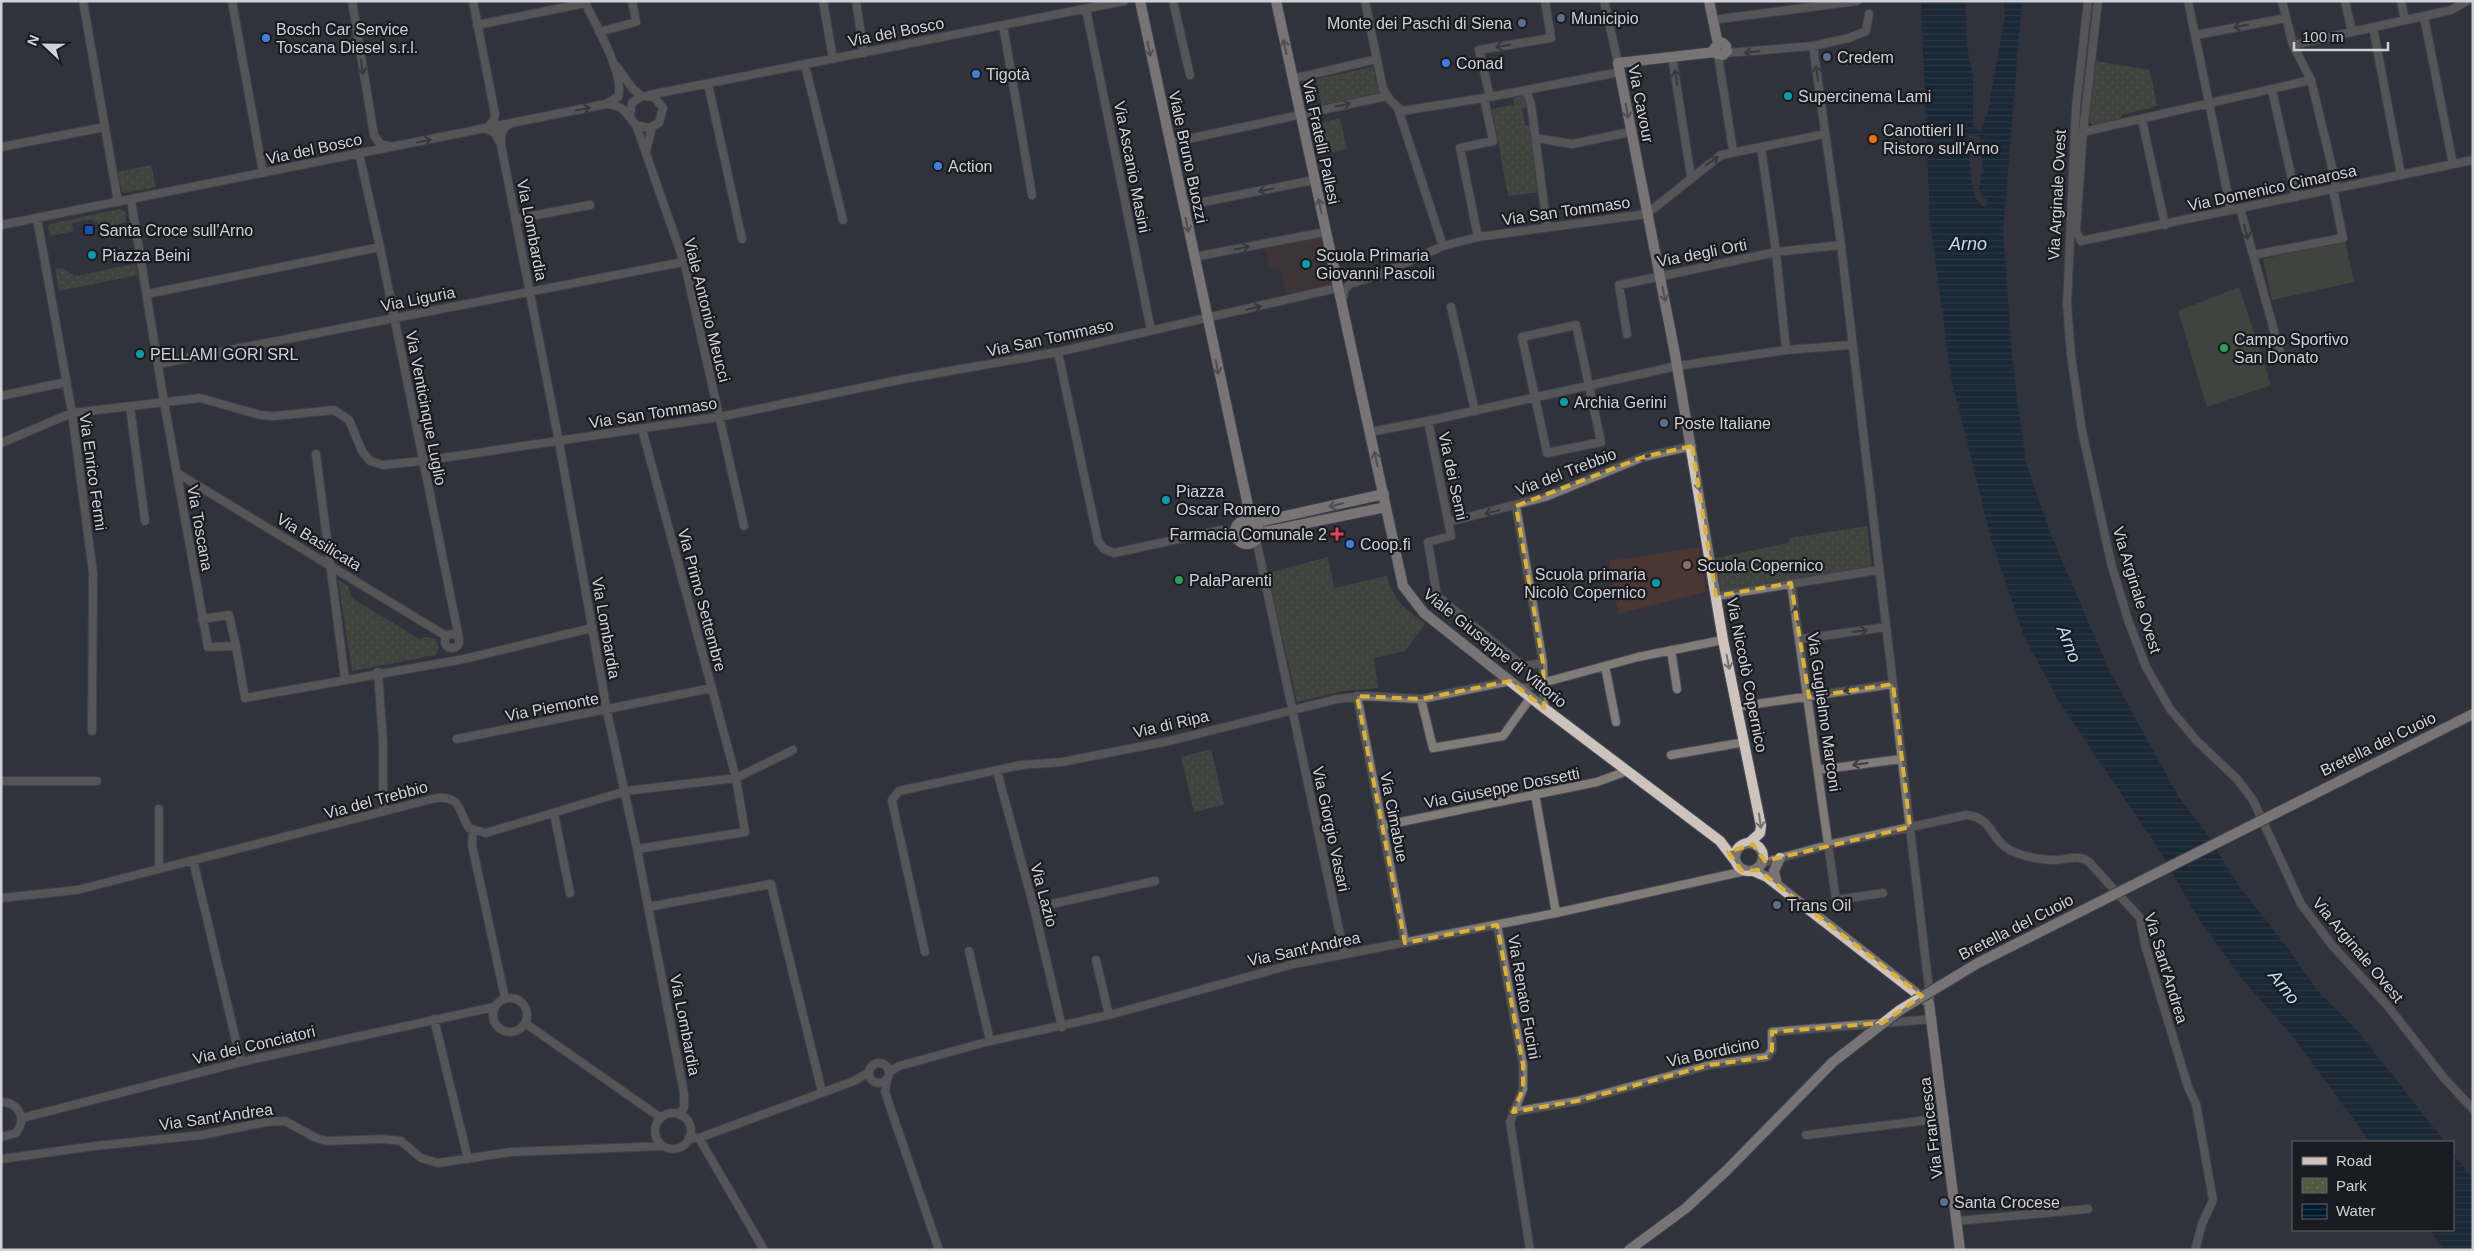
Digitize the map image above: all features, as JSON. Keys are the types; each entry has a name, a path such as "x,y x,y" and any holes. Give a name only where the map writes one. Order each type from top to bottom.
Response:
{"main road":[{"name":"Viale Bruno Buozzi","path":"1140,1 1250,522"},
{"name":"Via Fratelli Pallesi","path":"1276,1 1338,288"},
{"path":"1619,67 1672,56 1719,51 1709,1"},
{"name":"Via Cavour","path":"1619,67 1630,132 1647,212"},
{"name":"Via Niccolò Copernico","path":"1647,212 1692,446 1723,640 1761,828 1758,835 1735,853 1736,862"},
{"name":"Viale Giuseppe di Vittorio","path":"1338,288 1384,494 1399,575 1408,594 1424,612 1530,697 1720,841 1736,862 1762,863"},
{"path":"1384,494 1239,524 1235,533 1240,542 1386,507"},
{"path":"1250,522 1255,539"},
{"name":"Bretella del Cuoio","path":"1629,1250 1686,1208 1727,1170 1833,1062 1900,1010 1978,962 2473,714"},
{"name":"Viale Giuseppe di Vittorio","path":"1720,841 1745,845"},
{"path":"1745,845 1760,848 1762,863 1767,877 1930,1003"},
{"path":"1762,863 1774,871 1777,885"},
{"name":"Via Francesca","path":"1930,1003 1960,1250"}],"street":[{"path":"83,1 118,202"},
{"path":"232,1 263,173"},
{"path":"352,1 372,126 378,143 392,147"},
{"path":"473,1 496,114 494,120 486,128 495,133 501,145"},
{"path":"599,32 636,22 632,1"},
{"path":"823,1 832,59"},
{"path":"856,1 864,53"},
{"name":"Via del Bosco","path":"645,95 674,91 1124,1"},
{"path":"1173,1 1190,75"},
{"path":"1365,1 1386,96 1398,108 1407,111 1521,92 1619,67"},
{"path":"1478,237 1460,148 1493,141 1479,50 1551,38 1545,1"},
{"name":"Via Cavour","path":"1604,1 1619,67"},
{"path":"1712,20 1858,1"},
{"name":"Via Arginale Ovest","path":"2088,1 2076,107 2067,304 2071,355 2082,431 2105,536 2128,620 2146,667 2170,709 2197,741 2237,779 2253,800 2301,904 2332,945 2388,1005 2432,1062 2473,1110"},
{"path":"2098,1 2083,132 2311,80"},
{"path":"2188,1 2231,210"},
{"path":"2253,255 2343,238 2335,188 2311,80 2293,45 2282,1"},
{"path":"2345,1 2352,32"},
{"path":"2401,1 2405,20"},
{"path":"2293,45 2424,17 2458,8 2467,1"},
{"path":"477,25 585,2 610,55 622,75 645,95 658,100 662,105 662,118 652,127 645,128 636,125 630,115 618,106 606,104"},
{"name":"Via Ascanio Masini","path":"1086,9 1151,330"},
{"path":"1732,151 1719,51 1813,46 1849,38 1866,31 1869,14"},
{"path":"2424,17 2453,164"},
{"path":"2196,35 2286,18"},
{"path":"1003,25 1032,195"},
{"path":"2373,27 2401,174"},
{"path":"1813,46 1840,245 1930,1003"},
{"path":"606,104 618,97 620,93 620,85 610,55"},
{"path":"1672,56 1691,177"},
{"path":"1292,78 1377,58"},
{"path":"805,64 843,220"},
{"path":"708,84 742,239"},
{"path":"2273,89 2296,196"},
{"path":"662,105 674,91"},
{"path":"1521,92 1526,92 1529,97 1547,227"},
{"path":"630,115 632,103 645,95"},
{"path":"1169,142 1386,96"},
{"name":"Via del Bosco","path":"1,225 606,104"},
{"path":"1398,108 1443,246"},
{"path":"2142,120 2165,225"},
{"path":"501,145 504,129 511,123"},
{"name":"Viale Antonio Meucci","path":"636,125 683,262 744,526"},
{"path":"359,153 370,143 372,126"},
{"path":"1,147 105,127"},
{"path":"646,154 652,127"},
{"path":"1536,138 1572,144 1630,132"},
{"name":"Via Domenico Cimarosa","path":"2083,132 2076,231 2078,238 2085,241 2473,160"},
{"name":"Via San Tommaso","path":"1350,284 1380,274 1443,246 1478,237 1647,212 1714,158 1732,151 1825,134"},
{"name":"Via Lombardia","path":"501,145 559,442 607,710 626,791 684,1094 684,1107 680,1115"},
{"path":"1761,147 1776,252 1786,350"},
{"name":"Via Venticinque Luglio","path":"359,153 464,659"},
{"path":"1183,206 1314,180"},
{"name":"Via Toscana","path":"131,200 164,402 208,647 236,646"},
{"path":"516,219 590,205"},
{"path":"2240,208 2280,352"},
{"name":"Via Enrico Fermi","path":"37,218 72,413 93,573 92,731"},
{"path":"1194,257 1325,232"},
{"name":"Via degli Orti","path":"1627,334 1619,285 1776,252 1840,245"},
{"path":"147,294 380,247"},
{"name":"Via Liguria","path":"158,364 683,262"},
{"path":"1334,270 1341,279 1350,284 1344,290 1342,305"},
{"name":"Via San Tommaso","path":"1,443 72,413 200,398 260,415 274,416 334,410 350,420 362,451 370,461 383,465 422,461 719,417 904,379 1058,352 1338,288"},
{"path":"1451,308 1475,411"},
{"path":"1576,325 1589,386 1600,442 1547,453 1522,337 1576,325"},
{"path":"1370,432 1536,398 1677,366 1786,350 1851,345"},
{"path":"1058,352 1098,541 1104,549 1114,553 1221,530 1235,533"},
{"path":"1,396 66,382"},
{"path":"130,407 145,521"},
{"name":"Via dei Semi","path":"1428,421 1452,536 1428,542 1437,596 1523,666 1543,663"},
{"name":"Via Primo Settembre","path":"637,849 745,832 736,778 642,429"},
{"name":"Via del Trebbio","path":"1449,522 1545,497 1643,457 1692,446"},
{"path":"316,454 345,679"},
{"name":"Via Basilicata","path":"177,473 446,636"},
{"path":"1516,506 1543,663 1545,683 1544,708"},
{"name":"Via Giorgio Vasari","path":"1255,539 1344,953"},
{"path":"1716,596 1878,570"},
{"name":"Via Guglielmo Marconi","path":"1792,583 1836,900 1883,893"},
{"path":"202,619 229,615 245,698 378,672 464,659 592,628"},
{"path":"1800,639 1886,627"},
{"path":"446,645 454,648 459,641 453,634 446,636 446,645 448,661"},
{"path":"1520,689 1671,650 1723,640"},
{"path":"1671,650 1677,689"},
{"path":"1605,666 1616,722"},
{"path":"378,672 383,742 382,812"},
{"name":"Via di Ripa","path":"925,952 911,880 892,800 894,794 906,789 1028,764 1062,762 1169,741 1292,709 1357,696 1421,698 1510,681"},
{"path":"1736,707 1893,684"},
{"name":"Via Piemonte","path":"457,739 712,688"},
{"name":"Via Cimabue","path":"1357,696 1404,942"},
{"path":"1421,698 1430,745 1433,748 1503,736 1530,697"},
{"path":"1671,755 1745,742"},
{"path":"505,998 472,845 473,831 486,833 495,831 626,791 736,778 793,750"},
{"path":"1818,770 1902,759"},
{"name":"Via Lazio","path":"997,771 1034,908 1062,1027"},
{"name":"Via Giuseppe Dossetti","path":"1381,826 1597,782 1627,771"},
{"path":"1,781 96,781"},
{"path":"1535,794 1556,913"},
{"name":"Via del Trebbio","path":"1,898 77,890 436,798 447,798 460,805 467,825 473,831"},
{"path":"159,809 159,870"},
{"path":"554,813 570,892"},
{"name":"Via Sant'Andrea","path":"888,1072 899,1066 990,1042 1109,1015 1252,974 1344,953 1497,925 1670,889 1828,845 1937,820 1975,816 1989,825 2008,849 2035,858 2052,860 2084,858 2135,910 2140,918 2145,945 2188,1087 2196,1104 2213,1200 2202,1224 2195,1250"},
{"path":"193,860 241,1062"},
{"name":"Via Sant'Andrea","path":"1719,876 1736,862"},
{"path":"1034,908 1155,881"},
{"path":"648,907 771,884 822,1092"},
{"name":"Via Renato Fucini","path":"1497,925 1523,1064 1523,1089 1510,1122 1530,1250"},
{"path":"969,951 990,1042"},
{"path":"1096,960 1109,1015"},
{"path":"511,997 522,1002 527,1015 522,1027 512,1032 501,1029 494,1022 494,1007 505,998 511,997"},
{"name":"Via dei Conciatori","path":"22,1118 241,1062 494,1007"},
{"path":"434,1019 468,1159"},
{"name":"Via Bordicino","path":"1513,1112 1577,1100 1710,1065 1767,1057 1772,1050 1772,1032 1933,1020"},
{"path":"525,1022 661,1118"},
{"path":"871,1078 874,1064 881,1062 888,1072 885,1092 936,1247"},
{"path":"871,1078 882,1083 888,1072"},
{"path":"871,1078 885,1092"},
{"name":"Via Sant'Andrea","path":"1,1159 95,1146 202,1136 266,1122 285,1121 316,1138 327,1141 384,1139 401,1141 422,1158 438,1162 511,1152 663,1146 678,1148 689,1138 699,1138 822,1092 854,1081 871,1078"},
{"path":"1,1137 16,1133 20,1128 22,1118 17,1108 8,1102 2,1101"},
{"path":"663,1146 656,1134 656,1129 661,1118 672,1114 680,1115 690,1125 689,1138"},
{"path":"1806,1135 1944,1118"},
{"path":"699,1138 764,1250"},
{"path":"1957,1221 2088,1209"}],"highlighted area":[{"path":"1692,446 1716,596 1791,583 1809,697 1893,684 1910,827 1765,861 1753,844 1728,852 1742,871 1758,870 1922,996 1882,1023 1772,1032 1772,1050 1767,1057 1710,1065 1577,1101 1513,1112 1523,1089 1523,1065 1497,925 1405,943 1357,696 1421,699 1510,681 1544,708 1543,663 1516,506 1643,457"}],"shaded area":[{"path":"1322,235 1334,286 1287,297 1280,267 1270,269 1265,248"},
{"path":"1699,547 1706,592 1618,614 1609,561"}],"green space":[{"path":"2096,61 2150,70 2157,106 2121,115 2121,118 2094,126 2089,121"},
{"path":"1373,67 1379,94 1322,106 1316,79"},
{"path":"1521,96 1527,98 1529,107 1522,109 1525,125 1531,125 1539,192 1508,196 1492,109 1514,105 1513,98"},
{"path":"1340,118 1347,149 1316,156 1309,126"},
{"path":"151,165 156,187 125,193 122,191 117,172"},
{"path":"119,209 126,212 126,222 106,228 90,219 72,223 74,231 50,236 48,226 50,224"},
{"path":"2345,241 2354,282 2272,300 2263,259"},
{"path":"135,264 138,275 59,291 55,269 62,268 75,276"},
{"name":"Campo Sportivo San Donato","path":"2239,287 2271,385 2207,407 2178,311"},
{"path":"1867,526 1872,568 1721,592 1716,558 1788,543 1790,538"},
{"path":"1328,557 1334,588 1387,576 1396,597 1425,624 1405,651 1374,658 1378,688 1343,691 1297,702 1268,573"},
{"path":"338,580 348,586 352,598 419,639 426,637 435,639 439,647 436,655 352,671"},
{"path":"1211,749 1224,805 1194,812 1181,757"}],"water":[{"name":"Arno","path":"1921,1 1965,1 1967,47 1973,75 1973,125 1974,128 1981,132 1988,111 2005,16 2004,1 2022,1 2003,230 2013,366 2026,463 2052,537 2109,670 2178,796 2206,832 2238,885 2287,947 2316,989 2357,1030 2444,1141 2369,1141 2294,1038 2238,974 2200,921 2156,845 2059,702 2023,634 1990,535 1951,377 1930,222","holes":["1969,134 1975,134 1981,138 1978,145 1983,164 1979,189 1983,198 1987,199 1989,203 1985,207 1979,203 1973,187 1967,138"]},
{"path":"2454,1154 2473,1179 2473,1250 2444,1250 2431,1231 2454,1231"}],"place":[{"name":"Municipio","path":"1561,18"},
{"name":"Monte dei Paschi di Siena","path":"1522,23"},
{"name":"Bosch Car Service Toscana Diesel s.r.l.","path":"266,38"},
{"name":"Credem","path":"1827,57"},
{"name":"Conad","path":"1446,63"},
{"name":"Tigotà","path":"976,74"},
{"name":"Supercinema Lami","path":"1788,96"},
{"name":"Canottieri Il Ristoro sull'Arno","path":"1873,139"},
{"name":"Action","path":"938,166"},
{"name":"Santa Croce sull'Arno","path":"89,230"},
{"name":"Piazza Beini","path":"92,255"},
{"name":"Scuola Primaria Giovanni Pascoli","path":"1306,264"},
{"name":"Campo Sportivo San Donato","path":"2224,348"},
{"name":"PELLAMI GORI SRL","path":"140,354"},
{"name":"Archia Gerini","path":"1564,402"},
{"name":"Poste Italiane","path":"1664,423"},
{"name":"Piazza Oscar Romero","path":"1166,500"},
{"name":"Farmacia Comunale 2","path":"1337,534"},
{"name":"Coop.fi","path":"1350,544"},
{"name":"Scuola Copernico","path":"1687,565"},
{"name":"PalaParenti","path":"1179,580"},
{"name":"Scuola primaria Nicolò Copernico","path":"1656,583"},
{"name":"Trans Oil","path":"1777,905"},
{"name":"Santa Crocese","path":"1944,1202"}]}
